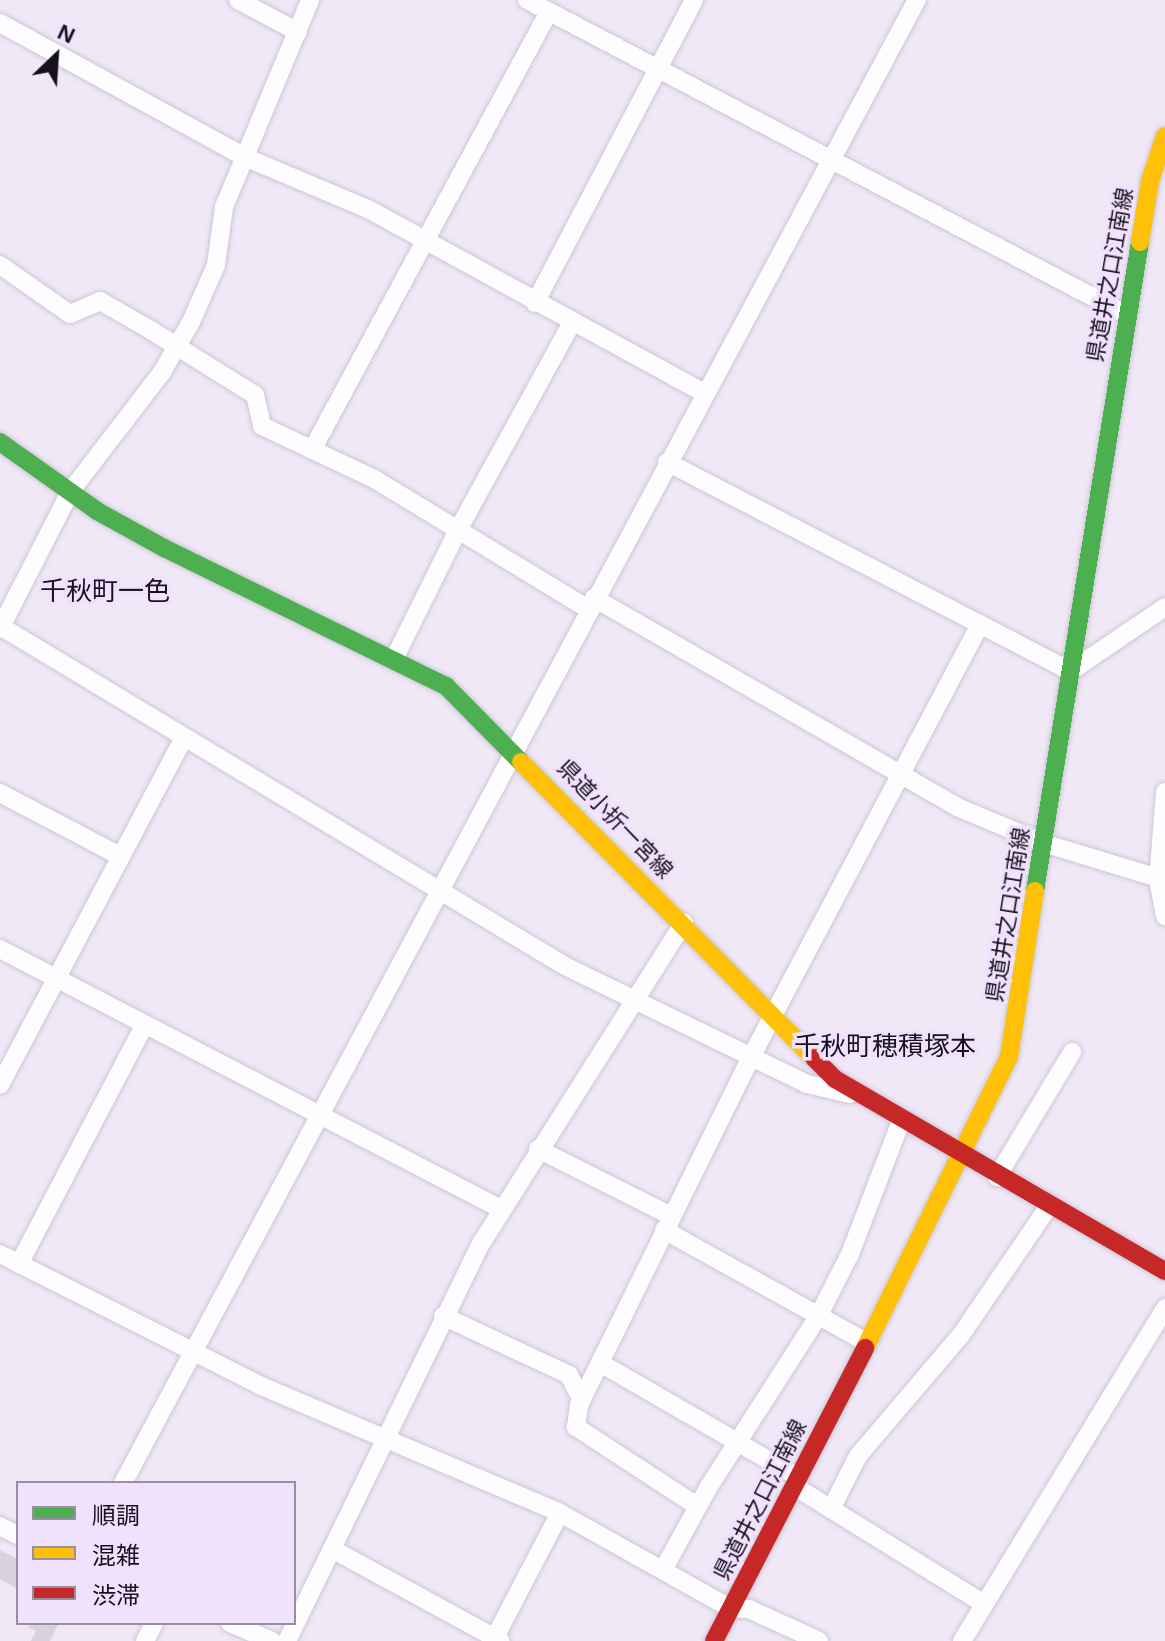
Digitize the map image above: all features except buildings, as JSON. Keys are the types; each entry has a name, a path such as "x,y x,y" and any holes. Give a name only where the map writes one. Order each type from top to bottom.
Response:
{"main road":[{"name":"県道井之口江南線","path":"722,1638 730,1608 963,1158 1009,1057 1127,315 1150,181 1165,136"},
{"name":"県道小折一宮線","path":"0,442 70,492 164,548 446,686 517,753 684,923 772,1020 860,1097 1165,1271"}],"street":[{"path":"238,0 298,32"},
{"path":"310,0 247,158 224,207 216,265 177,347 70,492 0,627 565,966 807,1084 860,1097"},
{"path":"527,0 830,162 1127,315"},
{"path":"535,303 694,0"},
{"path":"124,1481 439,888 517,753 591,604 917,0"},
{"path":"312,450 428,243 549,12"},
{"path":"0,23 247,158 368,209 704,393"},
{"path":"0,265 70,314 100,301 255,395 262,426 376,480 458,530 957,807 1043,843 1162,880"},
{"path":"394,659 458,530 572,323"},
{"path":"667,462 1071,671 1165,607"},
{"path":"697,1506 576,1427 582,1400 751,1057 903,775 980,624"},
{"path":"0,1085 184,738"},
{"path":"1165,792 1162,880 1165,916"},
{"path":"0,793 120,856"},
{"path":"296,1623 387,1441 443,1316 501,1209 684,923"},
{"path":"0,949 501,1209"},
{"path":"19,1264 144,1026"},
{"path":"997,1177 1072,1052"},
{"path":"663,1570 697,1506 741,1444 819,1315 855,1242 901,1121"},
{"path":"538,1149 868,1343"},
{"path":"831,1509 858,1456 961,1335 1049,1206"},
{"path":"0,1254 193,1352 387,1441 560,1513 730,1608 749,1609 819,1641"},
{"path":"962,1641 1165,1308"},
{"path":"443,1316 569,1375 582,1400"},
{"path":"602,1364 741,1444 831,1509 984,1604"},
{"path":"332,1549 496,1640 560,1513"},
{"path":"235,1625 272,1641"}],"traffic: fast":[{"path":"1035,891 1140,242"},
{"path":"0,442 97,511 164,548 446,686 521,762"}],"traffic: slow":[{"path":"1140,242 1150,181 1165,136"},
{"path":"521,762 814,1058"},
{"path":"865,1348 1009,1057 1035,891"}],"traffic: jam":[{"path":"814,1058 835,1079 1165,1271"},
{"path":"714,1641 865,1348"}],"district":[{"name":"千秋町一色","path":"105,592"},
{"name":"千秋町穂積塚本","path":"885,1047"}]}
